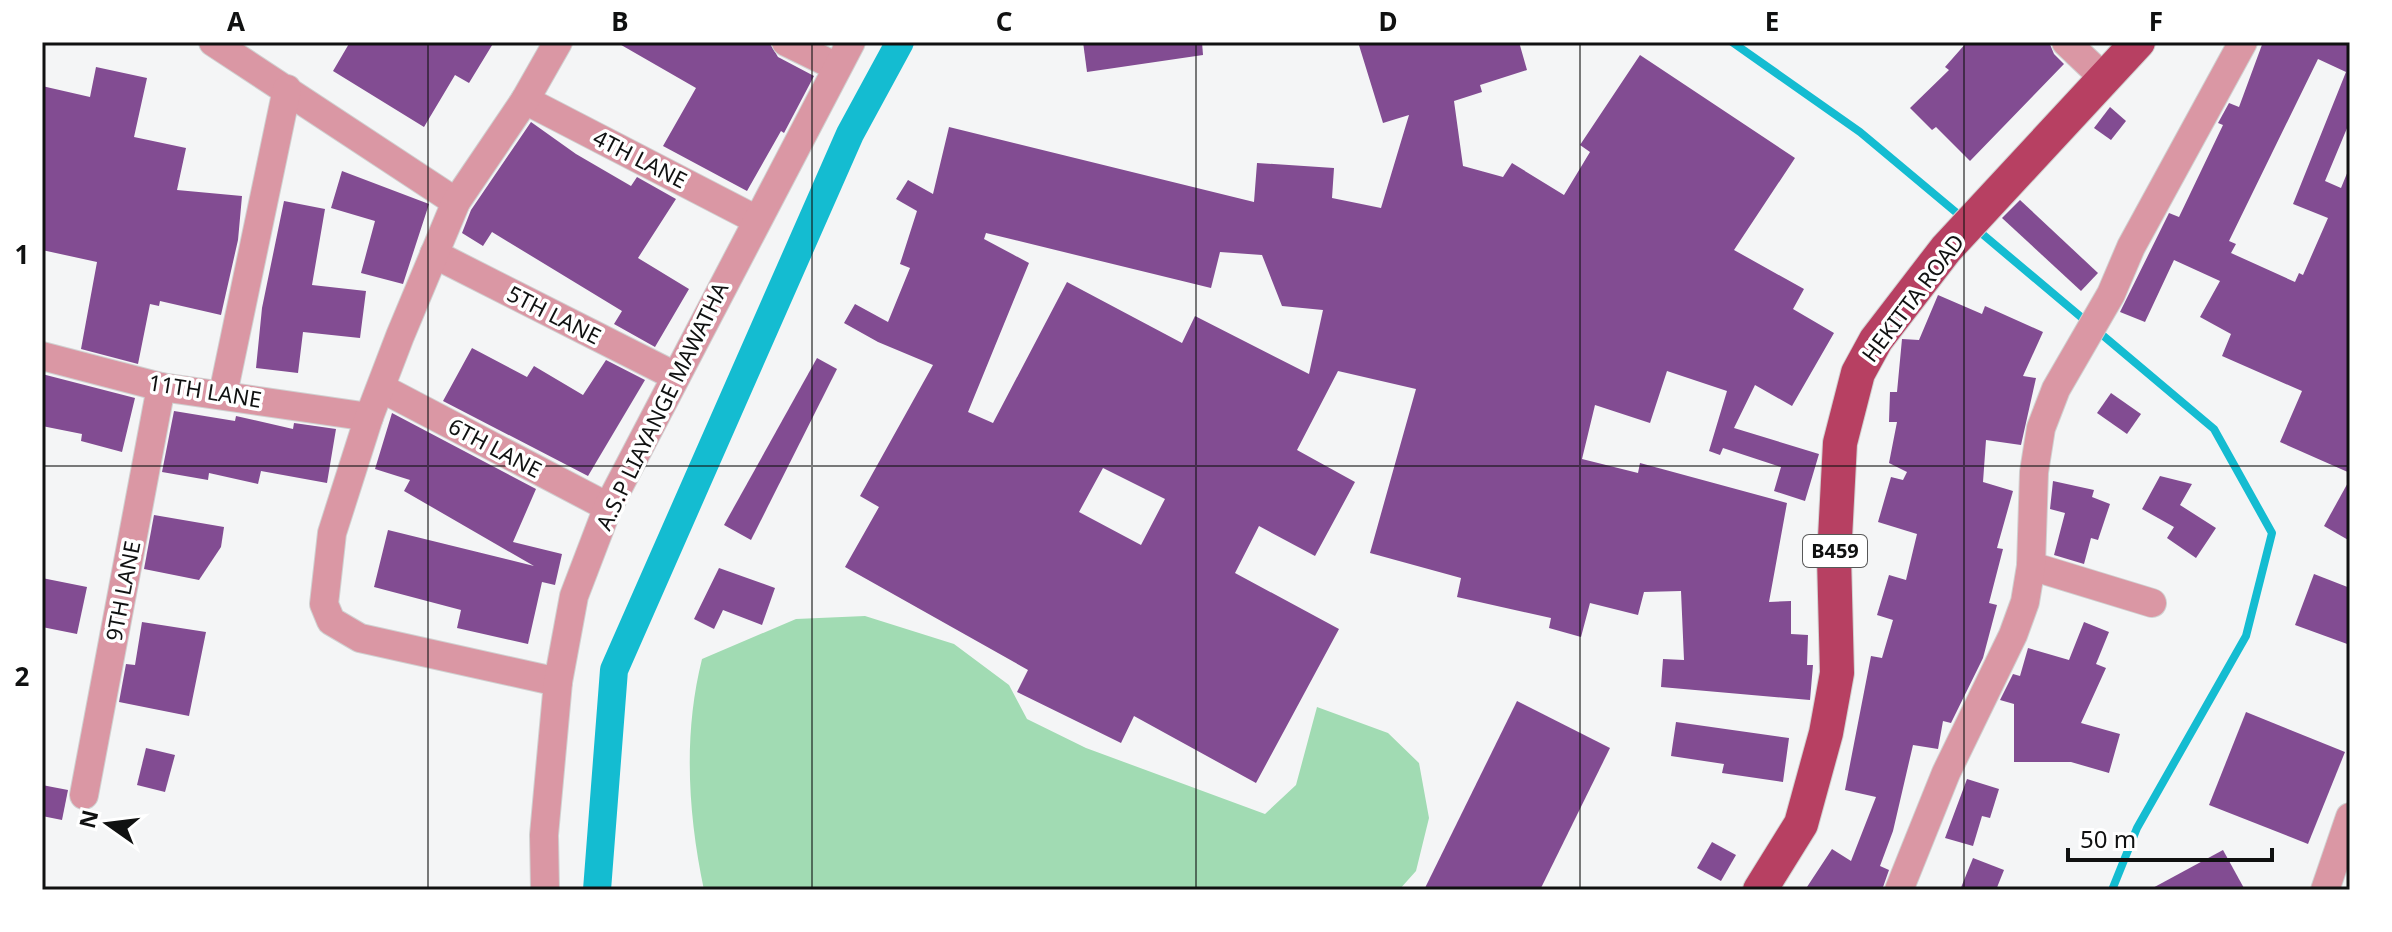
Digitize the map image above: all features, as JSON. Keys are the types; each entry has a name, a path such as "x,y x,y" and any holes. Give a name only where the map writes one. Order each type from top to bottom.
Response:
{"main road":[{"name":"HEKITTA ROAD","path":"1760,890 1801,824 1826,733 1837,673 1835,543 1840,443 1846,409 1858,373 1876,340 1961,233 2138,42"}],"street":[{"path":"213,42 456,202"},
{"path":"558,42 525,100 456,202 434,254 383,389 369,417 332,533 324,604 331,621 360,638 558,682"},
{"path":"786,42 837,67"},
{"name":"A.S.P LIAYANGE MAWATHA","path":"545,890 544,835 558,682 574,596 608,507 755,219 851,42"},
{"path":"2066,42 2105,79"},
{"path":"1899,890 1946,773 2013,635 2025,602 2031,566 2034,472 2041,428 2056,389 2111,294 2131,247 2243,42"},
{"path":"223,394 287,89"},
{"name":"4TH LANE","path":"525,100 755,219"},
{"name":"5TH LANE","path":"434,254 675,376"},
{"name":"11TH LANE","path":"42,356 161,387 369,417"},
{"name":"9TH LANE","path":"84,795 161,387"},
{"name":"6TH LANE","path":"383,389 608,507"},
{"path":"2031,566 2152,603"},
{"path":"2325,890 2350,817"}],"green space":[{"path":"865,616 954,644 1009,685 1027,719 1086,748 1265,814 1296,785 1317,707 1388,733 1419,763 1429,818 1416,871 1399,890 704,890 694,833 690,774 692,716 702,659 796,619"}],"building":[{"path":"350,42 494,42 469,83 455,75 424,127 333,71"},
{"path":"616,42 769,42 778,57 814,76 784,133 781,131 747,191 663,146 696,88"},
{"path":"1083,42 1202,42 1203,55 1087,72"},
{"path":"1358,42 1519,42 1527,70 1480,85 1482,92 1454,101 1463,166 1503,177 1512,163 1564,195 1590,152 1580,145 1640,55 1795,158 1734,250 1804,289 1793,309 1834,333 1792,406 1755,385 1734,428 1819,454 1805,501 1774,491 1781,467 1723,448 1720,455 1709,451 1727,391 1667,371 1650,423 1595,405 1582,459 1638,473 1640,463 1787,503 1769,602 1791,601 1791,634 1808,635 1807,665 1813,665 1810,700 1661,687 1663,659 1684,660 1681,591 1644,592 1638,615 1590,603 1581,637 1549,628 1551,618 1457,597 1461,578 1370,553 1416,389 1338,371 1297,450 1355,482 1315,556 1259,526 1235,573 1339,629 1256,783 1134,716 1121,743 1017,692 1028,670 845,567 879,507 860,496 933,365 878,342 844,323 855,304 888,322 910,268 900,264 917,211 896,199 908,180 933,194 949,127 1254,202 1257,163 1334,168 1332,198 1381,208 1409,115 1383,123","holes":["986,233 1211,288 1220,252 1262,255 1282,306 1323,310 1309,374 1195,316 1182,343 1067,282 993,423 968,412 1029,263 984,239","1103,468 1165,499 1141,545 1079,512"]},
{"path":"1967,42 2049,42 2054,54 2064,64 1970,161 1936,127 1932,130 1910,108 1949,70 1945,67"},
{"path":"2263,42 2350,42 2350,121 2325,181 2341,188 2350,166 2350,473 2280,442 2302,391 2222,356 2231,334 2200,317 2220,281 2174,260 2145,322 2120,312 2169,213 2179,217 2223,125 2218,123 2229,103 2239,107","holes":["2318,59 2346,72 2293,204 2328,218 2303,275 2299,273 2295,282 2231,253 2236,244 2229,241"]},
{"path":"96,67 147,78 134,137 186,148 177,190 242,196 238,240 221,315 160,301 159,306 150,304 138,364 81,349 97,262 42,250 42,86 90,97"},
{"path":"2110,107 2126,121 2111,140 2094,128"},
{"path":"531,122 576,154 631,186 637,177 676,199 638,258 689,289 655,347 614,324 622,311 492,232 483,246 462,233 471,210"},
{"path":"342,171 429,204 403,284 361,273 375,221 331,208"},
{"path":"2020,200 2098,273 2081,291 2002,218"},
{"path":"284,201 325,209 312,285 366,291 360,338 303,332 298,373 256,368 262,308"},
{"path":"1938,295 1982,314 1985,306 2043,332 2023,376 2036,378 2021,445 1986,440 1983,482 2013,491 1997,548 2003,549 1989,603 1997,605 1983,658 1951,723 1943,721 1938,749 1913,745 1893,831 1880,866 1889,870 1882,890 1805,890 1832,849 1851,861 1876,797 1845,790 1871,656 1882,658 1893,620 1877,615 1889,575 1906,580 1917,534 1878,522 1891,477 1903,480 1907,472 1889,463 1897,422 1889,422 1890,392 1897,392 1902,339 1919,340"},
{"path":"472,348 527,377 534,366 583,395 606,360 645,380 588,476 443,401"},
{"path":"817,358 837,369 751,540 724,525"},
{"path":"42,374 135,398 122,452 81,441 82,434 42,426"},
{"path":"2111,393 2141,414 2127,434 2097,413"},
{"path":"174,411 235,421 236,416 293,429 294,423 336,429 327,483 261,471 258,484 209,473 208,480 162,472"},
{"path":"392,413 536,489 513,542 562,554 555,585 542,582 528,644 457,628 461,610 374,587 388,530 534,566 404,491 410,480 375,469"},
{"path":"2160,476 2192,484 2180,505 2216,528 2196,558 2167,538 2174,527 2142,509"},
{"path":"2350,479 2350,541 2324,526"},
{"path":"2053,481 2094,490 2092,497 2110,504 2098,540 2091,538 2084,564 2054,555 2065,513 2050,509"},
{"path":"154,515 224,527 221,547 199,580 144,569"},
{"path":"719,568 775,588 762,625 723,610 714,629 694,619"},
{"path":"2314,574 2350,588 2350,645 2295,625"},
{"path":"42,578 87,587 77,634 42,627"},
{"path":"142,622 206,632 189,716 119,702 126,664 135,665"},
{"path":"2084,622 2109,632 2096,664 2106,668 2081,723 2120,734 2109,773 2071,762 2014,762 2014,704 2000,700 2013,674 2020,676 2028,648 2069,660"},
{"path":"1517,701 1610,748 1540,890 1424,890"},
{"path":"2246,712 2345,752 2308,844 2209,805"},
{"path":"1676,722 1789,738 1783,782 1722,773 1724,764 1671,756"},
{"path":"146,748 175,755 165,792 137,785"},
{"path":"1967,779 1999,789 1990,818 1982,816 1973,846 1945,838"},
{"path":"42,785 68,790 62,820 42,816"},
{"path":"1712,842 1736,855 1721,881 1697,868"},
{"path":"2223,850 2245,890 2149,890"},
{"path":"1973,858 2004,870 1996,890 1960,890"}],"waterway":[{"path":"597,890 614,670 850,134 900,42"},
{"path":"1732,42 1860,132 1964,219"},
{"path":"1974,227 2214,429 2272,533 2246,636 2137,828 2112,890"}]}
